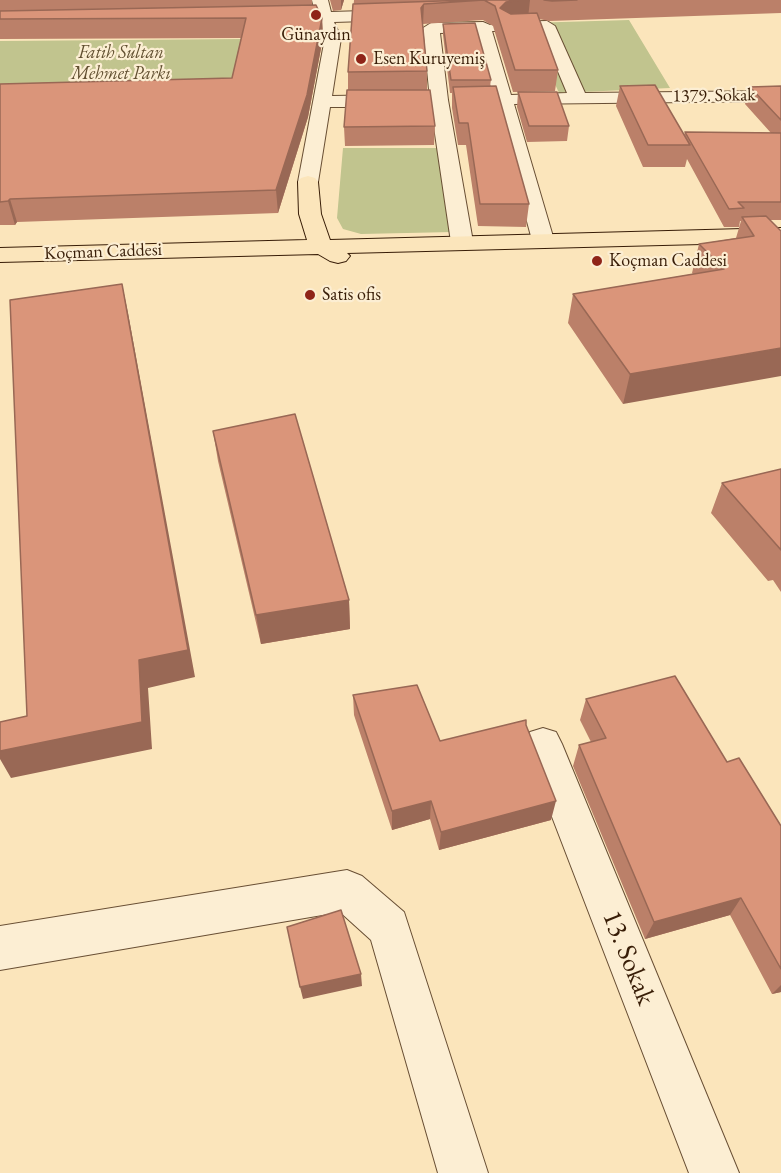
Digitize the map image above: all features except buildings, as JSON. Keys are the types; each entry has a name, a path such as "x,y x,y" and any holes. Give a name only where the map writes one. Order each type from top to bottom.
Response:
{"main road":[{"path":"308,182 309,213 321,245 336,256 366,258"},
{"path":"269,246 286,241 293,234 308,182"},
{"name":"Koçman Caddesi","path":"0,255 269,246 781,235"},
{"name":"Koçman Caddesi","path":"0,267 781,250"}],"street":[{"path":"308,182 333,39 322,9"},
{"path":"266,19 322,9 546,10"},
{"path":"462,242 439,100 431,28 547,26 578,98"},
{"path":"483,27 543,240"},
{"name":"1379. Sokak","path":"482,99 781,96"},
{"path":"322,102 460,100"},
{"name":"13. Sokak","path":"543,744 714,1173"},
{"path":"0,948 347,890 389,927 463,1173"}],"green space":[{"path":"629,20 670,88 559,93 528,23"},
{"name":"Fatih Sultan Mehmet Parkı","path":"242,39 231,86 0,88 0,41"},
{"path":"343,148 443,148 453,232 361,234 343,229 337,218"}],"place":[{"name":"Günaydın","path":"316,15"},
{"name":"Esen Kuruyemiş","path":"361,59"},
{"name":"Koçman Caddesi","path":"597,261"},
{"name":"Satis ofis","path":"310,295"}]}
